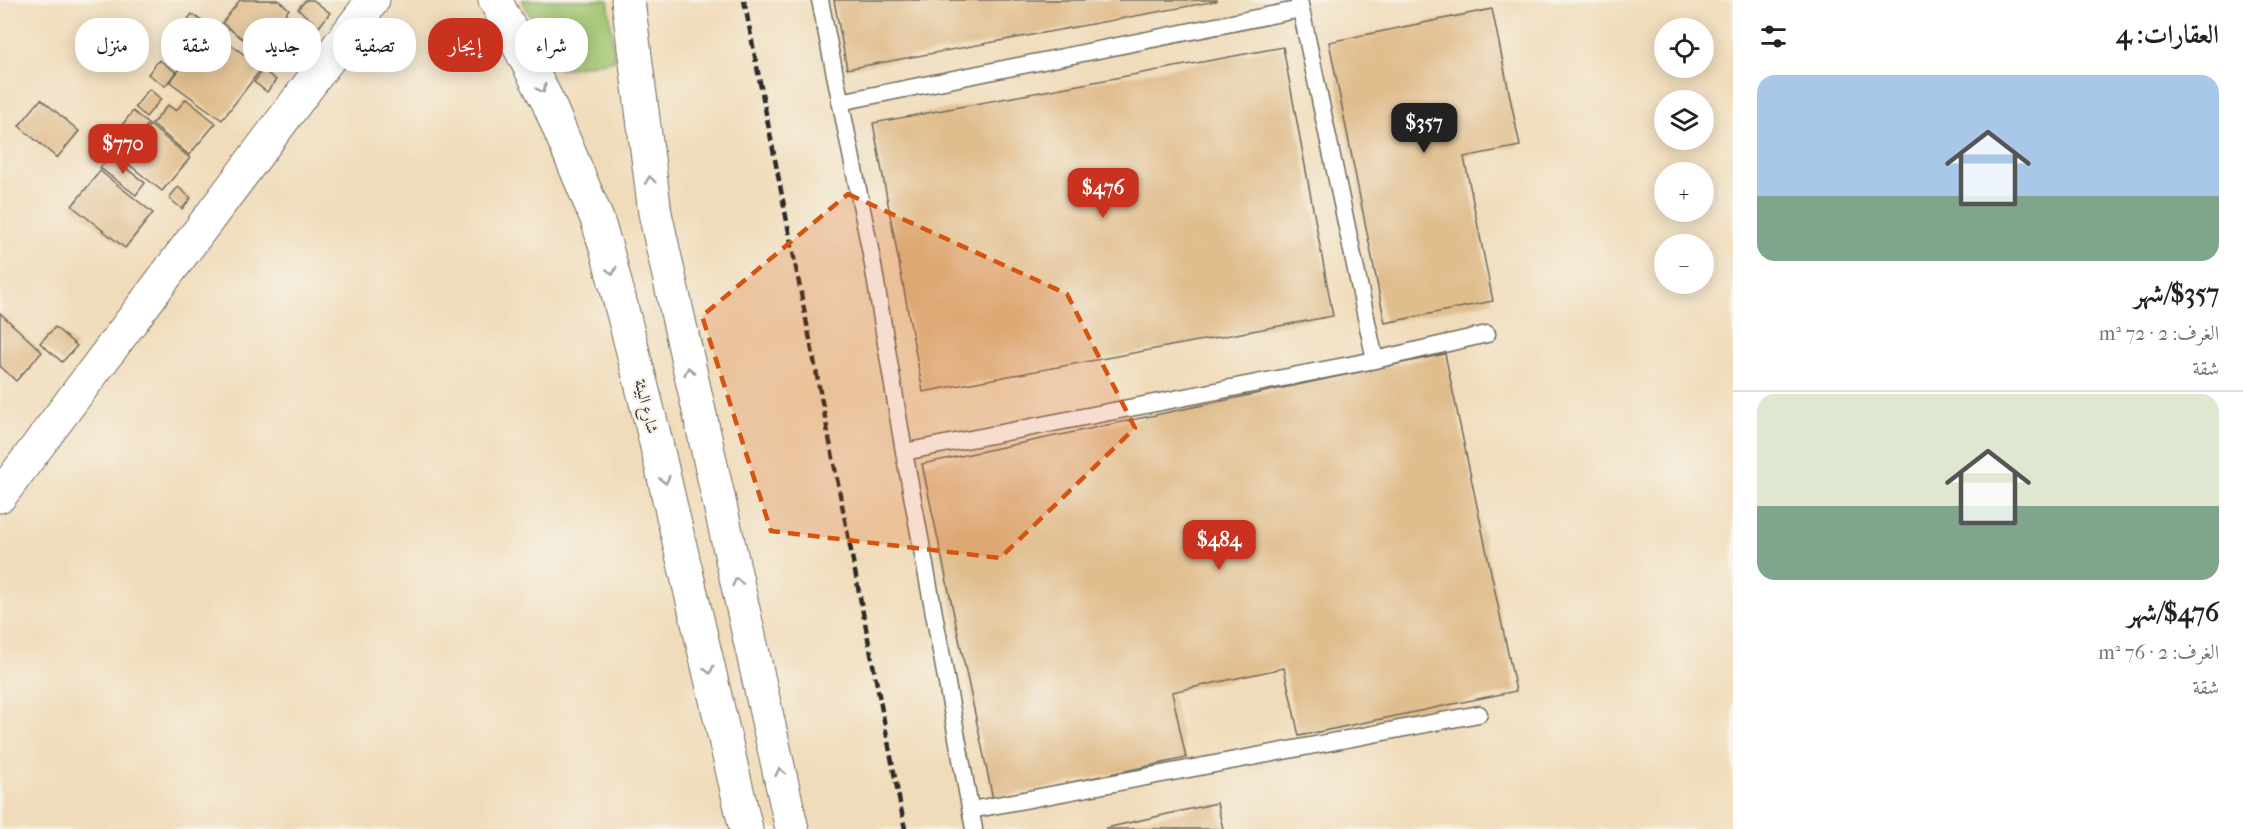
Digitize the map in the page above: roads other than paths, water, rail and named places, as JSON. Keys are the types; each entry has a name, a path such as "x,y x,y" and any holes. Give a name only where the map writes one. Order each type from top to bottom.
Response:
{"main road":[{"path":"0,496 373,0"},
{"name":"شارع البيئة","path":"495,0 548,102 597,219 607,251 653,430 746,829"},
{"path":"628,0 655,213 792,829"},
{"path":"653,430 700,419"},
{"path":"726,744 772,734"}],"lane":[{"path":"820,0 872,259 904,452 975,829"},
{"path":"840,102 1300,4 1375,360"},
{"path":"904,452 1375,360 1487,334"},
{"path":"971,810 1479,714"}],"railway":[{"path":"744,0 905,829"}]}
